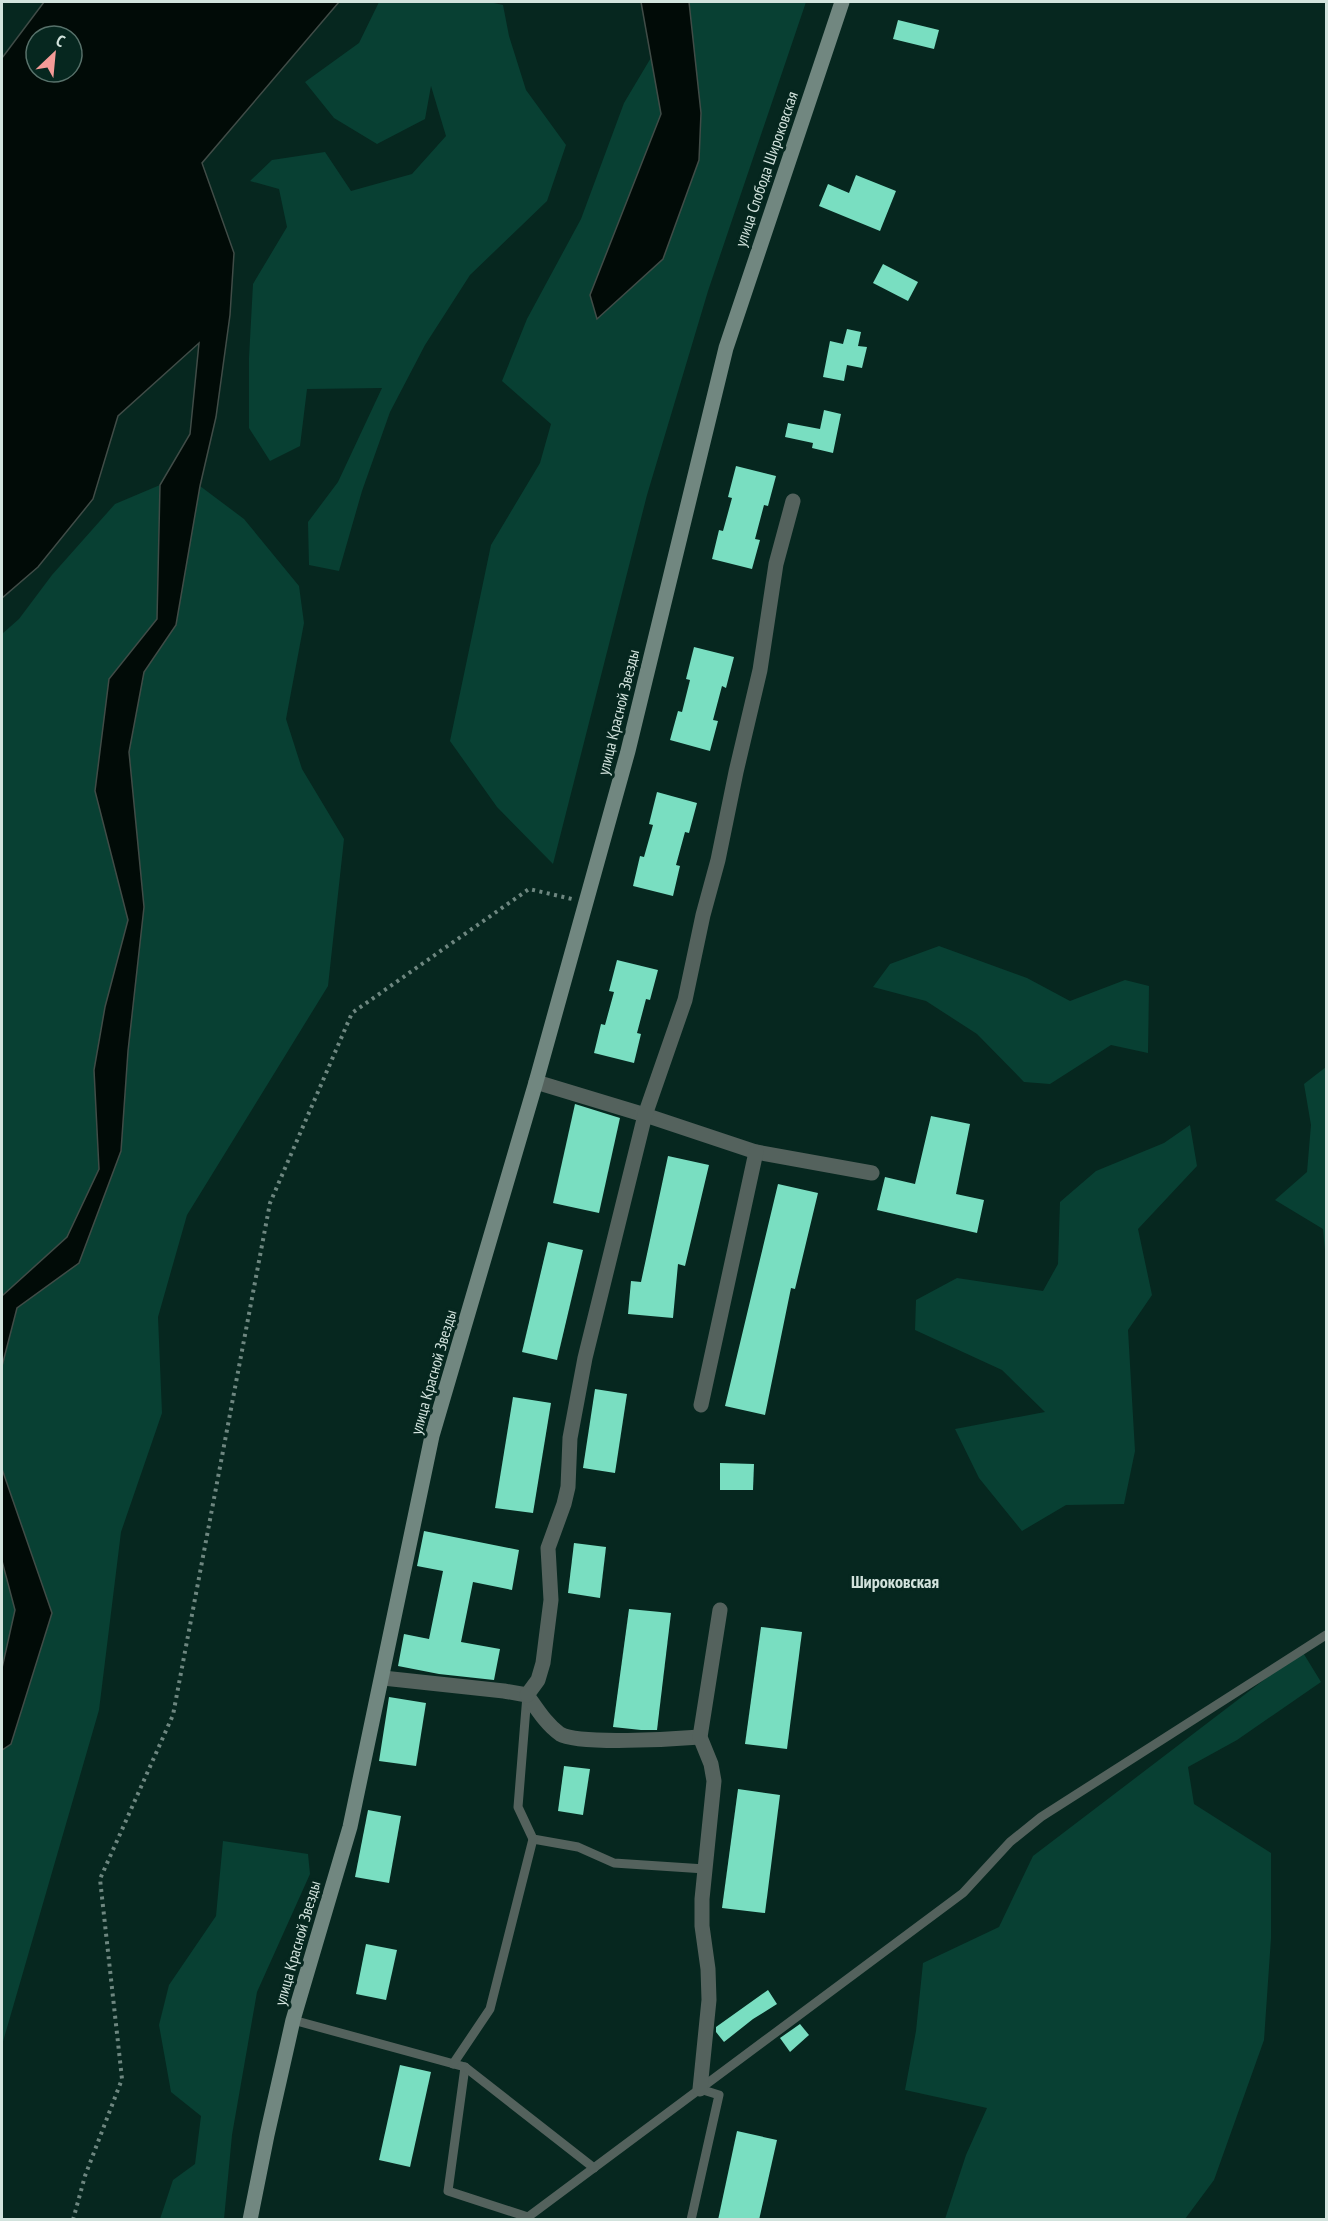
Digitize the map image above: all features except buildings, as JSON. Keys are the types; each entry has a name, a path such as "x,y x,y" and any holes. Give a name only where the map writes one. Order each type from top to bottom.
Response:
{"street":[{"name":"улица Слобода Широковская","path":"726,348 842,2"},
{"name":"улица Красной Звезды","path":"250,2220 293,2020 350,1827 432,1436 536,1082 628,751 726,348"},
{"path":"527,1695 538,1680 543,1663 551,1600 548,1548 568,1487 570,1438 585,1358 645,1115 685,1000 760,670 776,564 793,501"},
{"path":"536,1082 756,1152 872,1173"},
{"path":"701,1405 756,1152"},
{"path":"700,2089 709,2000 708,1969 702,1926 702,1899 714,1781 711,1764 700,1737 720,1610"},
{"path":"382,1678 527,1695 545,1720 561,1735 576,1740 700,1737"}],"lane":[{"path":"465,2067 448,2191 531,2218 594,2168 963,1893 1010,1842 1041,1817 1326,1635"},
{"path":"453,2064 490,2009 533,1839 518,1807 527,1695"},
{"path":"533,1839 579,1847 614,1863 705,1869"},
{"path":"293,2020 465,2067 594,2168"},
{"path":"691,2220 719,2095 700,2089"}],"path":[{"path":"73,2220 85,2176 122,2079 100,1879 172,1715 270,1203 352,1013 529,889 586,903"}],"green space":[{"path":"379,2 489,2 503,5 509,36 526,90 566,145 547,201 470,275 425,345 390,412 362,491 339,571 309,565 308,522 338,482 382,388 307,389 300,446 270,461 249,428 249,358 253,284 287,227 279,189 250,181 272,160 325,152 351,191 412,174 446,136 431,86 425,119 377,144 334,118 305,82 359,43"},
{"path":"689,2 806,2 708,291 647,495 553,864 497,807 450,741 491,545 540,463 551,424 502,381 527,319 581,219 624,103 652,56 661,114 590,295 693,44"},
{"path":"160,485 157,619 109,679 95,791 128,920 105,1007 94,1070 99,1169 67,1237 2,1298 2,634 19,619 52,575 115,504"},
{"path":"200,486 244,519 299,586 304,623 286,719 302,769 344,839 328,986 187,1215 158,1317 162,1413 121,1532 99,1710 2,2045 2,1750 11,1744 52,1613 2,1469 2,1366 17,1308 79,1263 121,1151 128,1051 144,907 129,752 144,672 176,625"},
{"path":"939,946 1027,978 1070,1001 1125,980 1149,986 1148,1053 1111,1045 1050,1084 1024,1082 977,1034 926,1001 873,987 890,964"},
{"path":"1326,1067 1326,1261 1323,1229 1275,1200 1307,1172 1311,1125 1304,1084"},
{"path":"1190,1125 1197,1166 1138,1229 1152,1295 1128,1330 1135,1451 1124,1504 1066,1505 1022,1531 979,1478 955,1429 1045,1412 1002,1370 915,1330 916,1300 957,1278 1043,1291 1058,1264 1060,1202 1096,1171 1164,1143"},
{"path":"2,1561 15,1610 2,1667"},
{"path":"1302,1651 1321,1682 1237,1740 1188,1767 1194,1804 1271,1853 1271,1938 1264,2040 1214,2180 1185,2219 945,2219 966,2155 987,2108 905,2090 916,2031 923,1963 999,1927 1033,1856"},
{"path":"223,1841 308,1854 310,1874 257,1992 232,2135 224,2219 160,2219 173,2180 195,2164 201,2116 171,2092 159,2025 169,1985 216,1916"}],"shaded area":[{"path":"44,2 339,2 202,163 234,253 230,315 216,417 200,486 176,625 144,672 129,752 144,907 128,1051 121,1151 79,1263 17,1308 2,1366 2,1296 67,1237 99,1169 94,1070 105,1007 128,920 95,791 109,679 157,619 160,485 190,434 199,343 118,416 93,499 38,567 2,598 2,58 24,29 24,84 84,84 84,24 28,24"},
{"path":"641,2 689,2 701,113 699,160 663,259 597,319 590,295 661,114"},
{"path":"2,1469 52,1613 11,1744 2,1750 2,1668 15,1610 2,1561"}],"district":[{"name":"Широковская","path":"895,1582"}]}
